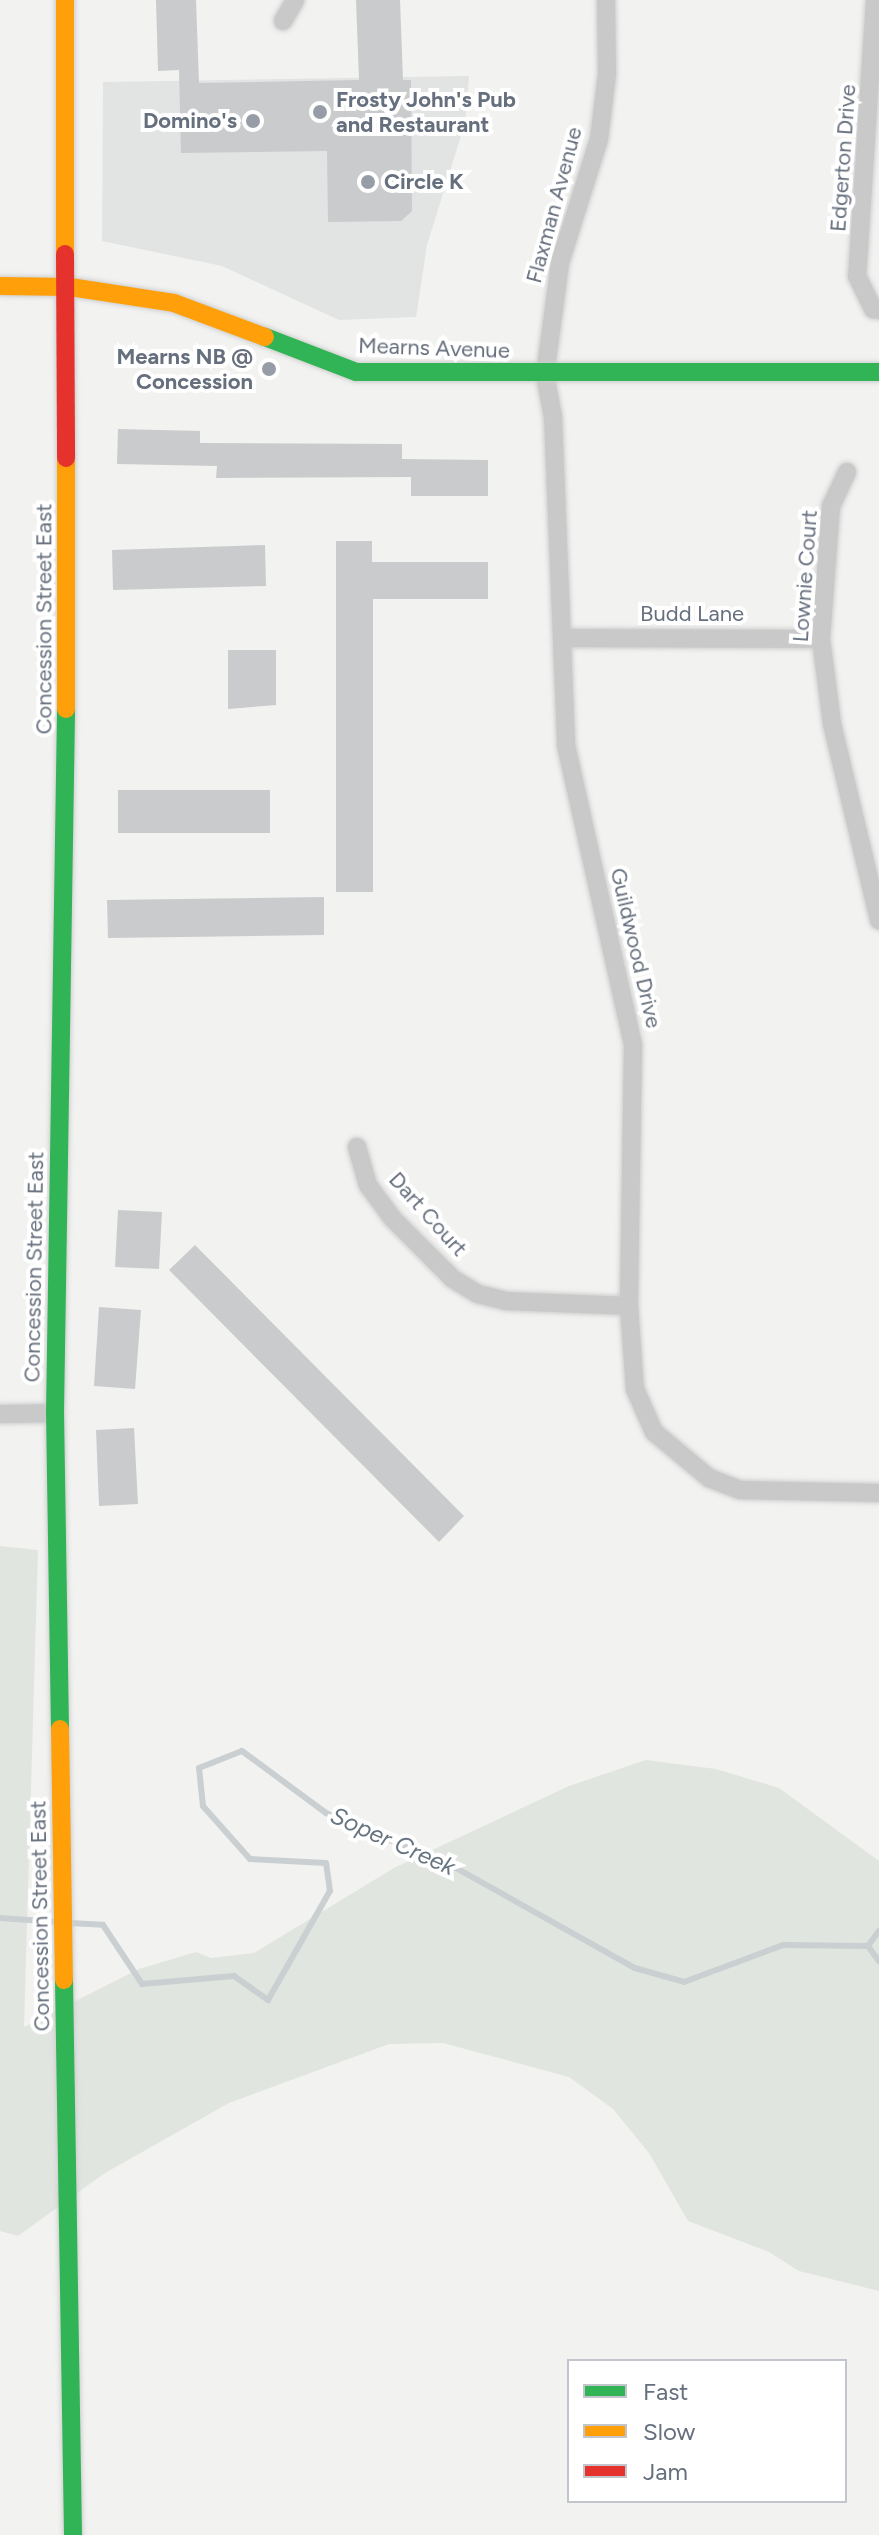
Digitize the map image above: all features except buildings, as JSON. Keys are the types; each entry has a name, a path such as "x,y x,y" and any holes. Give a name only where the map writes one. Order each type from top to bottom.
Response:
{"street":[{"name":"Concession Street East","path":"65,0 70,287 55,1413 65,1885 73,2535"},
{"path":"283,21 295,0"},
{"name":"Flaxman Avenue","path":"545,375 560,263 599,139 607,74 606,0"},
{"name":"Edgerton Drive","path":"875,0 857,276 873,309 879,310"},
{"name":"Mearns Avenue","path":"0,286 70,287 174,303 356,372 545,375 879,372"},
{"name":"Guildwood Drive","path":"545,375 553,417 566,745 633,1045 629,1306 635,1389 654,1432 684,1461 740,1490 879,1493"},
{"name":"Lownie Court","path":"847,472 831,506 821,639 832,724 879,920"},
{"name":"Budd Lane","path":"562,638 821,639"},
{"name":"Dart Court","path":"357,1147 368,1185 393,1219 453,1279 478,1294 506,1301 629,1306"},
{"path":"0,1414 55,1413"}],"shaded area":[{"path":"469,76 465,123 427,245 416,317 339,320 222,266 102,241 103,82"},
{"path":"0,1546 38,1550 24,2027 139,1969 196,1952 211,1958 254,1953 394,1868 569,1786 646,1760 716,1769 779,1788 879,1861 879,2291 799,2271 769,2252 688,2221 649,2153 613,2109 569,2077 443,2043 389,2044 229,2103 105,2173 18,2236 0,2231"}],"waterway":[{"name":"Soper Creek","path":"69,1923 103,1925 142,1984 234,1976 268,2000 330,1891 326,1863 250,1859 203,1806 199,1768 242,1751 326,1813 456,1868 635,1968 684,1982 783,1945 868,1946"},
{"name":"Soper Creek","path":"0,1918 57,1922"},
{"name":"Soper Creek","path":"868,1946 879,1931"},
{"path":"868,1946 879,1961"}],"traffic: fast":[{"path":"265,337 356,372 879,372"},
{"path":"60,1729 55,1413 66,709"},
{"path":"64,1980 73,2535"}],"traffic: slow":[{"path":"65,0 65,254"},
{"path":"0,286 70,287 174,303 265,337"},
{"path":"66,458 66,709"},
{"path":"60,1729 64,1980"}],"traffic: jam":[{"path":"65,254 66,458"}],"place":[{"name":"Frosty John's Pub and Restaurant","path":"320,112"},
{"name":"Domino's","path":"253,121"},
{"name":"Circle K","path":"368,182"},
{"name":"Mearns NB @ Concession","path":"269,369"}]}
